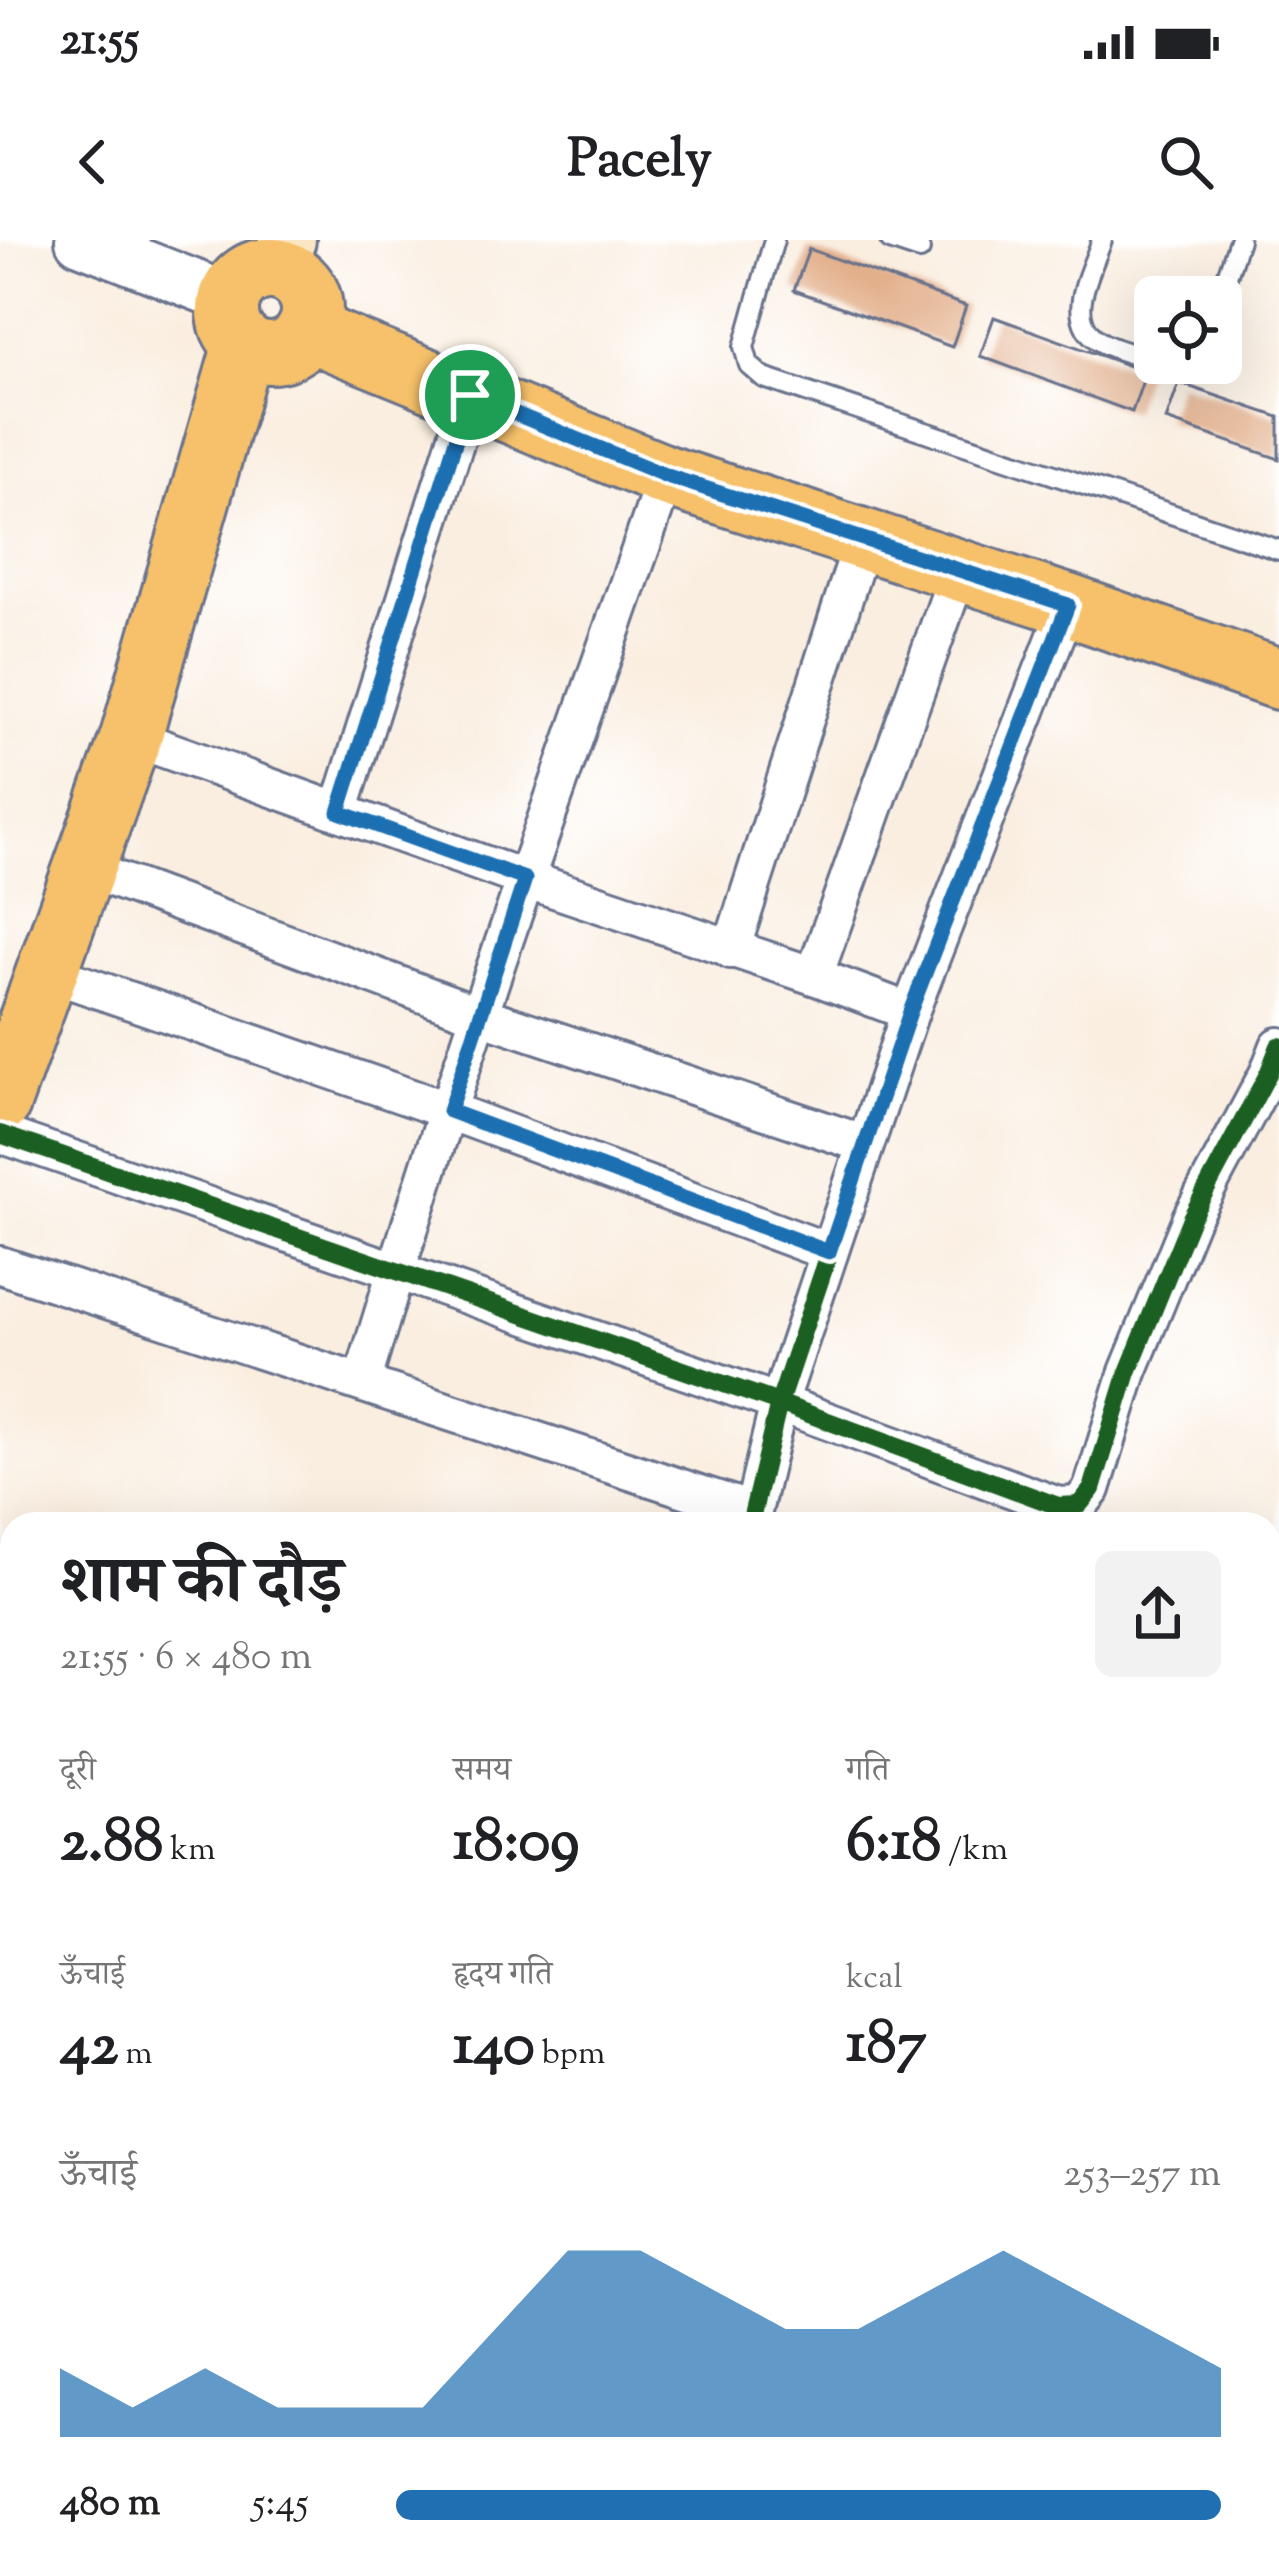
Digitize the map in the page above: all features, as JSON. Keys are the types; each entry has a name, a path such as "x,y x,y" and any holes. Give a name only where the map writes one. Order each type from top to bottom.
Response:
{"main road":[{"path":"0,1103 131,737 259,288 288,273 299,280 312,304 307,330 667,476 1068,605 1279,679"}],"street":[{"path":"80,240 259,288"},
{"path":"339,812 470,395"},
{"path":"362,1383 525,879 667,476"},
{"path":"731,950 862,538"},
{"path":"814,976 959,570"},
{"path":"752,1512 779,1403 910,1012 1068,605"},
{"path":"131,737 910,1012"},
{"path":"84,868 480,1015 865,1144"},
{"path":"47,972 449,1111 829,1252"},
{"path":"0,1134 779,1403 1058,1506 1078,1505 1092,1489 1128,1372 1192,1218 1279,1046"},
{"path":"0,1265 736,1512"}],"lane":[{"path":"774,240 744,346 749,365 764,378 1279,550"},
{"path":"890,240 920,250"},
{"path":"1102,240 1079,314 1086,330 1102,343 1134,353"},
{"path":"1227,276 1239,240"}],"building":[{"path":"809,249 966,306 952,347 794,290"},
{"path":"994,317 1134,368 1134,384 1142,384 1132,412 980,356"},
{"path":"1179,384 1279,417 1279,459 1166,420"}],"cycle path":[{"path":"753,1512 779,1403 910,1012 1068,605"},
{"path":"0,1134 779,1403 1058,1506 1079,1505 1092,1489 1128,1372 1191,1218 1279,1046"}],"route":[{"path":"470,395 667,476 1068,605 910,1012 829,1252 449,1111 525,879 339,812 470,395"}]}
